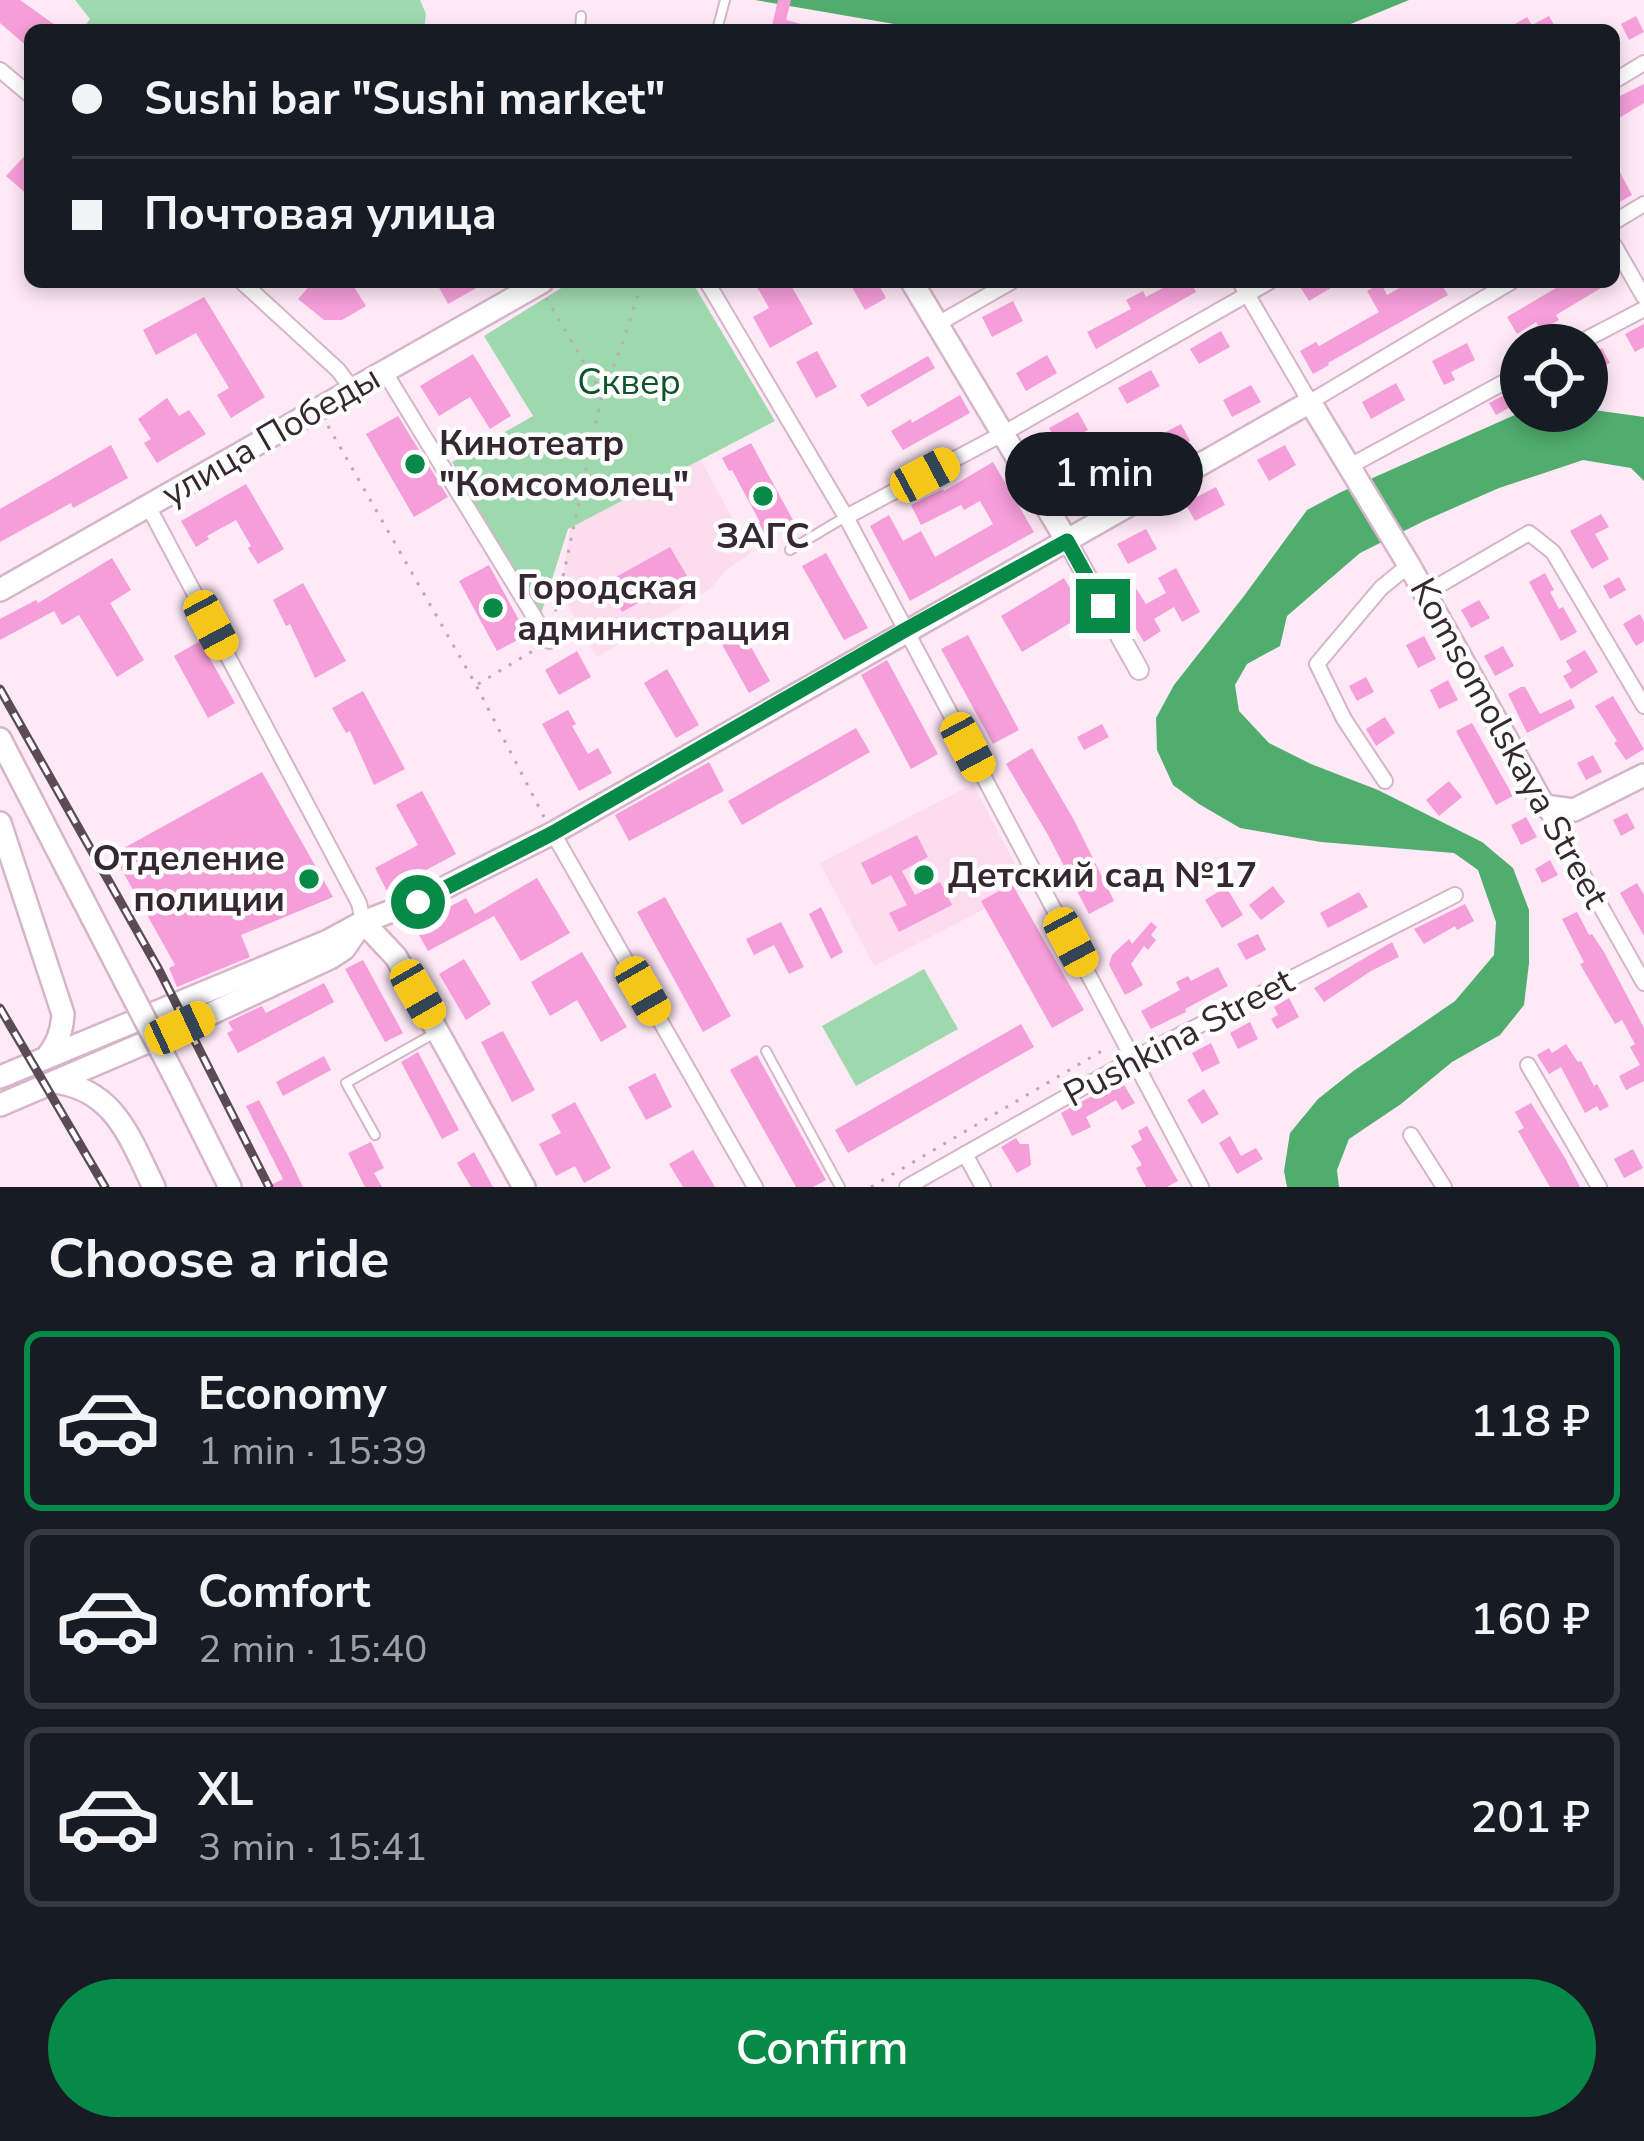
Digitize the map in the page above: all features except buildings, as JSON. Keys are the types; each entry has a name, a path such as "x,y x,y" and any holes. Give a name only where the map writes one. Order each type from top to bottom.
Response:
{"main road":[{"name":"улица Победы","path":"0,590 531,288"},
{"path":"915,288 1067,541"},
{"path":"0,1077 418,902 553,833 1310,402"},
{"name":"Komsomolskaya Street","path":"1310,402 1409,565 1544,806"},
{"path":"0,739 230,1187"},
{"path":"1544,806 1574,810 1644,775"},
{"path":"0,823 63,1015 55,1047 46,1058"},
{"path":"363,922 396,957 524,1187"},
{"path":"0,1105 330,958 344,949 363,922"},
{"path":"56,1082 82,1088 104,1101 120,1120 154,1187"}],"street":[{"path":"0,70 24,90"},
{"path":"1620,255 1644,297"},
{"path":"249,288 338,370 352,389"},
{"path":"711,288 846,517 1202,1187"},
{"path":"936,325 1001,288"},
{"path":"846,517 1004,434 1244,288 1310,402 1501,288"},
{"path":"1608,328 1644,309"},
{"path":"384,371 549,641"},
{"path":"1354,473 1500,386"},
{"path":"148,506 358,903 363,922"},
{"path":"1424,594 1529,533 1552,552 1644,706"},
{"path":"1067,541 1139,670"},
{"path":"1385,781 1344,719 1317,664 1369,602 1409,565"},
{"name":"Komsomolskaya Street","path":"1544,806 1644,983"},
{"path":"553,833 755,1187"},
{"name":"Pushkina Street","path":"907,1187 1132,1059 1455,895"},
{"path":"1528,1065 1599,1187"},
{"path":"1411,1135 1444,1187"},
{"path":"964,1154 983,1187"}],"lane":[{"path":"580,24 581,16"},
{"path":"790,550 846,517"},
{"path":"375,1135 346,1082 439,1031"},
{"path":"766,1051 841,1187"}],"path":[{"path":"543,288 602,395"},
{"path":"476,685 549,641 602,395 640,288"},
{"path":"318,409 476,685 553,833"},
{"path":"871,1187 1105,1049"}],"shaded area":[{"path":"755,0 1409,0 1351,24 894,24"},
{"path":"1608,412 1644,417 1644,481 1631,468 1583,460 1499,488 1424,521 1360,553 1287,616 1280,646 1247,664 1235,685 1239,711 1269,743 1482,842 1513,868 1529,910 1524,1005 1500,1035 1452,1062 1349,1139 1337,1170 1339,1187 1287,1187 1284,1171 1290,1133 1318,1099 1455,1001 1494,955 1496,922 1478,870 1454,853 1321,842 1240,828 1173,785 1157,750 1156,718 1174,685 1307,510 1500,422 1500,432 1608,432"},
{"path":"697,453 751,553 728,568 710,589 597,657 561,593 571,522"},
{"name":"Детский сад №17","path":"973,784 1027,887 874,966 820,863"}],"green space":[{"path":"75,0 420,0 426,14 425,24 86,24 90,19"},
{"name":"Сквер","path":"561,288 696,288 775,421 568,529 539,620 452,462 533,416 484,336"},
{"path":"924,969 958,1029 856,1086 822,1026"}],"railway":[{"path":"0,689 158,968 269,1187"},
{"path":"0,1008 105,1187"}],"place":[{"name":"Кинотеатр \"Комсомолец\"","path":"415,464"},
{"name":"ЗАГС","path":"763,496"},
{"name":"Городская администрация","path":"493,608"},
{"name":"Детский сад №17","path":"924,875"},
{"name":"Отделение полиции","path":"309,879"}],"route":[{"path":"418,902 553,833 1067,541 1103,606"}]}
